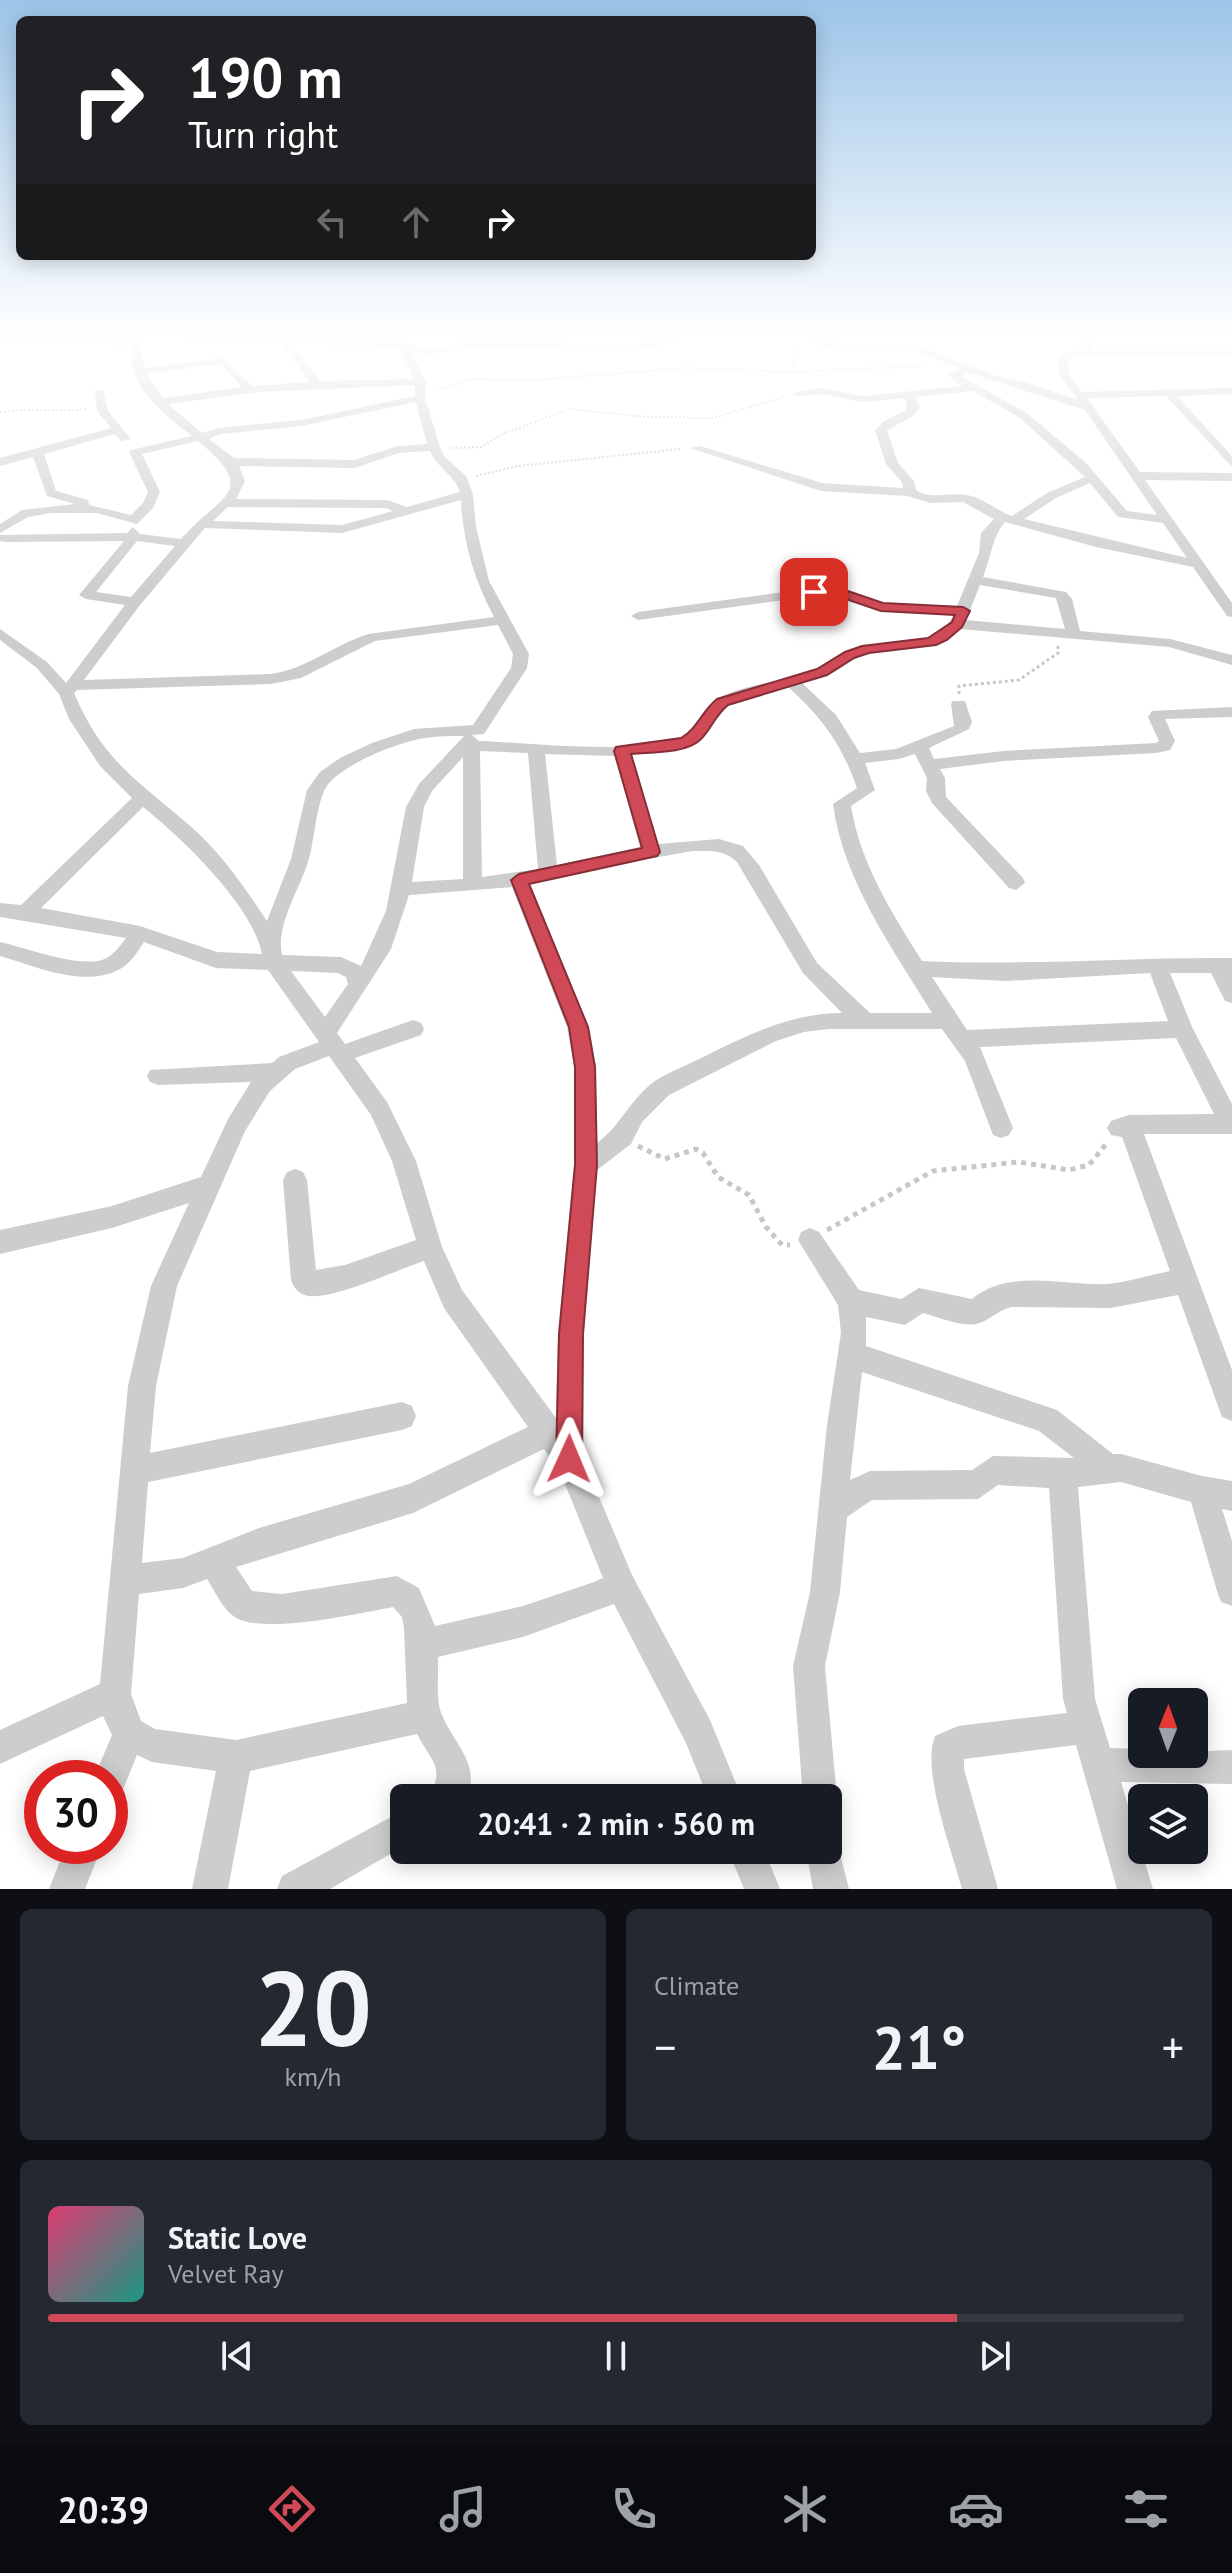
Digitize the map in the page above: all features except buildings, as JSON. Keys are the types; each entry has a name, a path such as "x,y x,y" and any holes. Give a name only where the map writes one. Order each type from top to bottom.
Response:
{"street":[{"path":"111,420 135,452 154,492 149,505 132,521"},
{"path":"69,689 135,602 201,524 235,494 239,481 231,462 179,420"},
{"path":"135,452 218,431 311,420"},
{"path":"333,1045 359,985 379,956 395,922 415,807 425,788 473,739 519,668 521,654 482,581 469,527 465,487 439,458 428,420"},
{"path":"893,420 881,430 892,464 908,481 910,492"},
{"path":"1029,420 1082,466 1123,514 1168,520"},
{"path":"1098,420 1232,613"},
{"path":"1193,420 1232,463"},
{"path":"0,462 118,430"},
{"path":"231,462 355,464 367,463 398,450 434,447"},
{"path":"696,448 821,487 970,499 988,512 1121,551 1199,564"},
{"path":"38,453 51,493 107,509 132,521"},
{"path":"1137,476 1230,479"},
{"path":"269,940 300,859 316,790 326,776 346,762 378,747 440,730 473,739 536,747 622,751 685,743 695,737 714,709 723,702 793,683 867,649 931,642 943,637 960,618 977,580 986,553 988,533 1064,487 1092,479"},
{"path":"201,524 342,529 406,511 465,487"},
{"path":"228,503 387,504 406,511"},
{"path":"2,535 17,517 29,512 107,509"},
{"path":"132,521 134,537 86,595 135,602"},
{"path":"2,535 134,537 186,544"},
{"path":"977,580 1061,595 1065,599 1066,635"},
{"path":"638,616 814,592 839,592 881,607 1066,635 1170,643 1232,660"},
{"path":"69,689 271,679 296,675 353,644 373,637 459,628 501,620"},
{"path":"0,633 69,689 77,719 106,762 142,798 185,831 237,891 269,940 273,961 379,1109 404,1161 430,1247 453,1299 547,1433 569,1459 621,1586 698,1732 719,1784"},
{"path":"793,683 835,722 856,759 866,790 842,804 842,820 877,900 948,1021 964,1039 982,1072 1001,1128"},
{"path":"856,759 899,754 961,729 964,722 959,704"},
{"path":"929,765 1004,756 1156,748 1164,746 1167,741 1156,717 1158,714 1232,712"},
{"path":"473,739 470,793 473,885"},
{"path":"918,744 936,778 938,799 1016,883"},
{"path":"536,747 548,874"},
{"path":"622,751 651,852"},
{"path":"25,912 142,798"},
{"path":"401,889 519,880 651,852 707,844 737,851 747,862 785,933 811,970 867,1023"},
{"path":"519,880 578,1027 585,1067 586,1165 571,1334 569,1459"},
{"path":"0,910 140,933 216,960 341,965 354,972 359,985"},
{"path":"0,949 71,967 102,968 117,961 140,933"},
{"path":"918,969 1005,973 1157,965 1225,966 1232,995"},
{"path":"1157,965 1182,1029 1231,1125 1189,1123 1124,1127 1232,1407"},
{"path":"586,1165 623,1137 634,1115 661,1088 769,1035 804,1024 829,1021 948,1021"},
{"path":"413,1029 333,1045 301,1056 274,1072 249,1104 164,1286 142,1386 115,1694 119,1715 129,1733 152,1745 236,1757 425,1716"},
{"path":"964,1039 1182,1029"},
{"path":"158,1076 274,1072"},
{"path":"295,1180 304,1280 309,1284 345,1277 430,1247"},
{"path":"0,1242 112,1217 210,1185"},
{"path":"810,1240 851,1301 852,1355 841,1425 836,1507 825,1592 809,1666 819,1784"},
{"path":"851,1301 905,1312 919,1300 946,1309 972,1312 978,1311 994,1297 1048,1293 1114,1296 1184,1282"},
{"path":"852,1355 1047,1420 1105,1467"},
{"path":"134,1470 402,1416"},
{"path":"124,1581 183,1573 259,1543 413,1498 547,1433"},
{"path":"836,1507 870,1486 978,1484 993,1470 1063,1474 1105,1467 1232,1496"},
{"path":"1063,1474 1070,1553 1072,1638 1085,1727 1114,1810 1135,1889"},
{"path":"1202,1491 1230,1580"},
{"path":"214,1562 243,1605 262,1609 282,1610 397,1591 403,1593 416,1614 422,1645 425,1716 455,1774 454,1784"},
{"path":"422,1645 517,1626 574,1607 621,1586"},
{"path":"0,1747 115,1694"},
{"path":"980,1889 947,1769 947,1748 958,1743 1085,1727"},
{"path":"118,1760 129,1733"},
{"path":"210,1889 236,1757"},
{"path":"1098,1765 1232,1767"},
{"path":"311,1884 390,1836"},
{"path":"67,1889 77,1864"},
{"path":"752,1864 762,1889"},
{"path":"827,1864 831,1889"}],"path":[{"path":"434,447 482,447 500,435 540,420"},
{"path":"465,487 518,466 696,448"},
{"path":"959,704 959,686 1019,680 1058,653 1066,635"},
{"path":"623,1137 654,1156 665,1159 696,1149 703,1153 718,1177 749,1195 766,1227 782,1245 810,1240 933,1171 1019,1162 1069,1170 1089,1165 1124,1127"}],"route":[{"path":"569,1459 571,1334 586,1165 585,1067 578,1027 566,991 519,880 651,852 622,751 685,743 695,737 714,709 723,702 793,683 867,649 931,642 943,637 957,624 963,611 881,607 839,592 814,592"}]}
